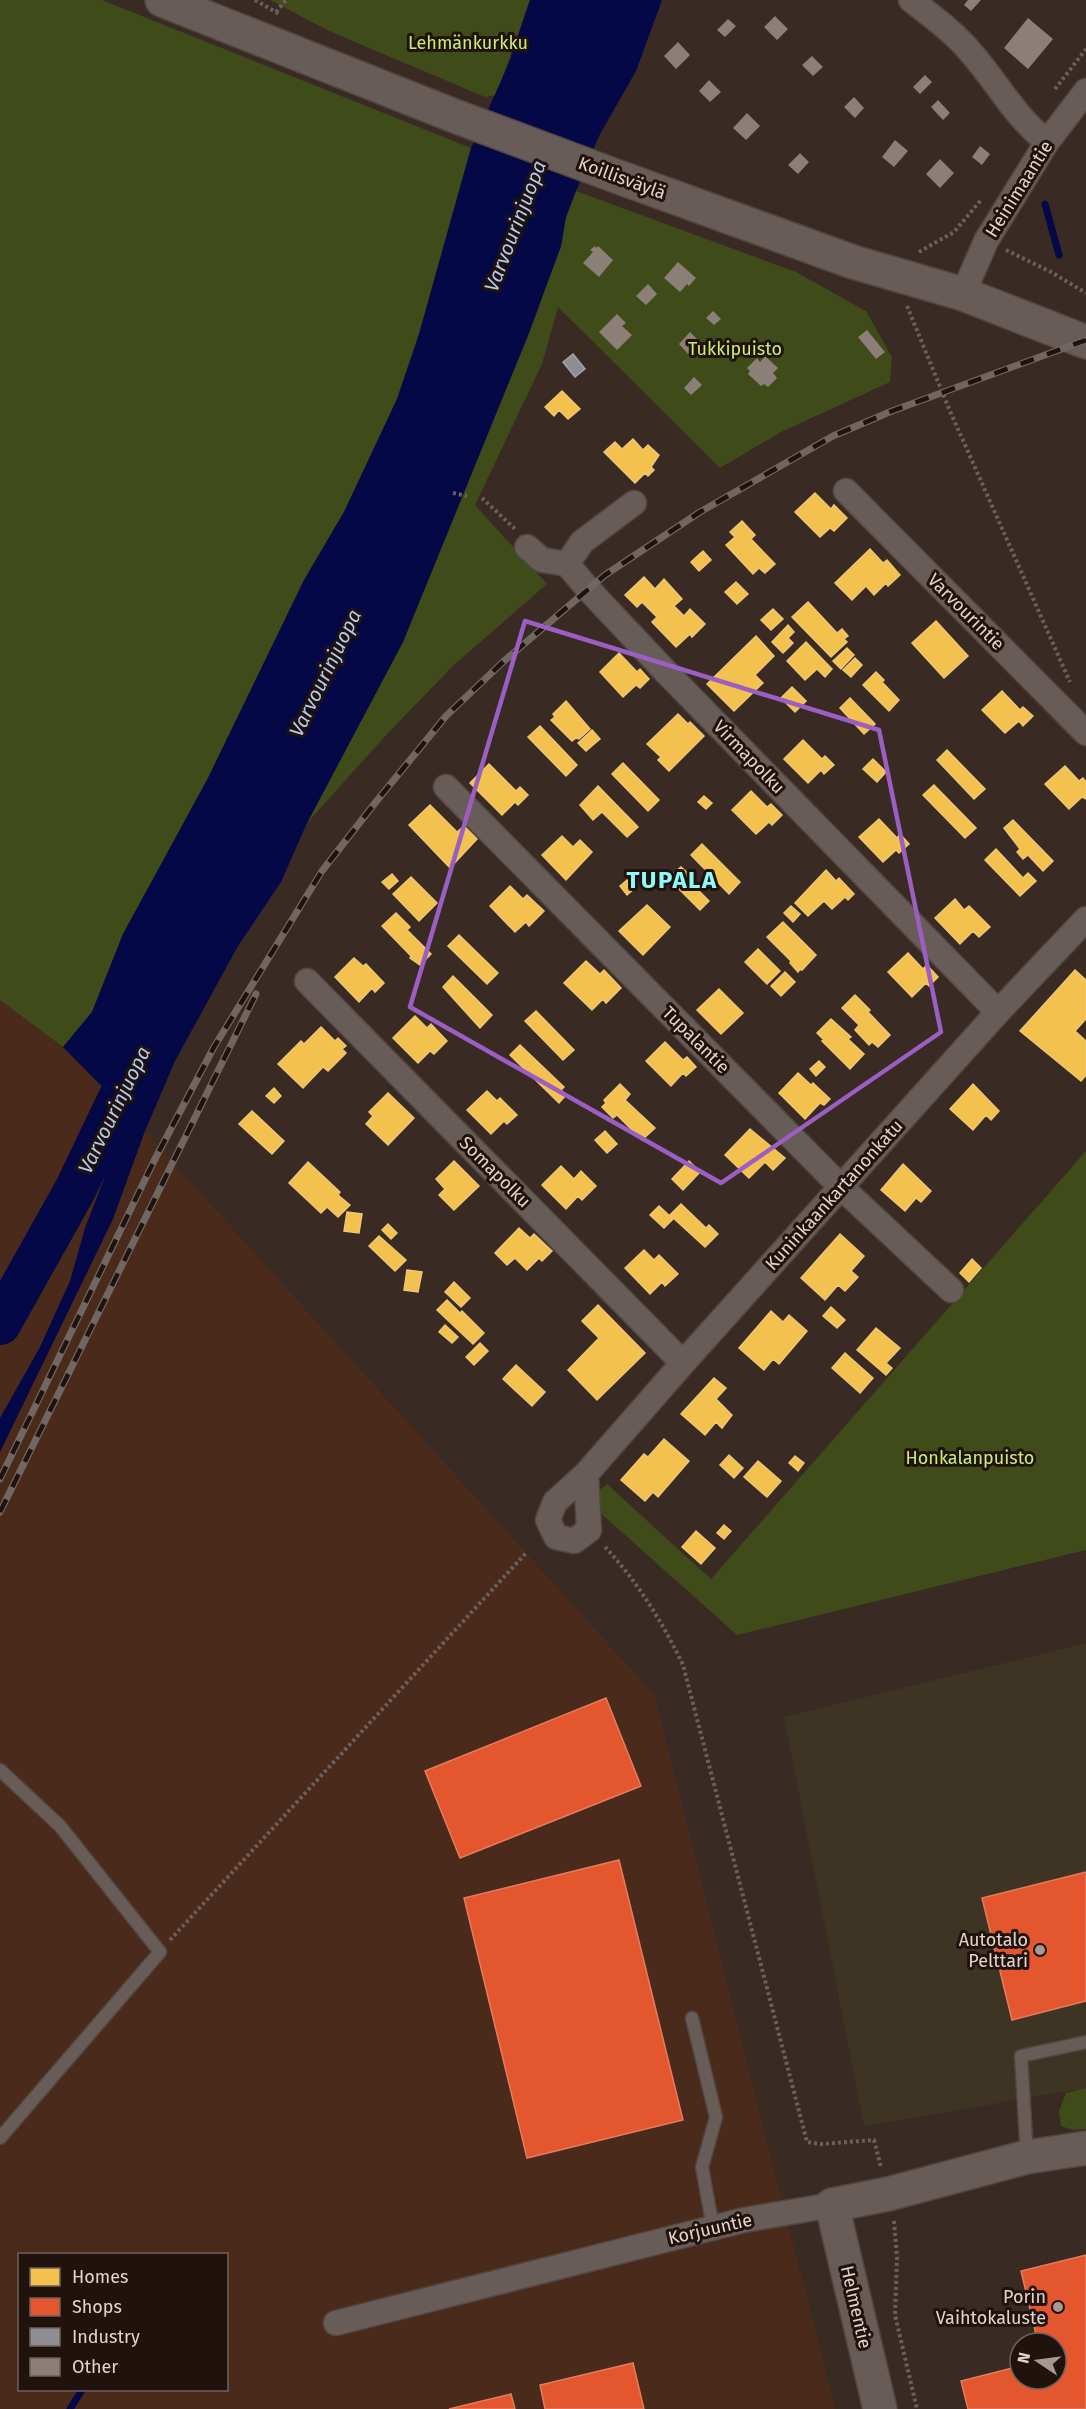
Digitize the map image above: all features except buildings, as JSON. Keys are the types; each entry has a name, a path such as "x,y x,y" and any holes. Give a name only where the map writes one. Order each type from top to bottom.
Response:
{"main road":[{"name":"Koillisväylä","path":"162,0 452,115 853,262 916,266 963,294 1086,342"},
{"name":"Korjuuntie","path":"832,2205 888,2194 1027,2157 1086,2148"},
{"name":"Helmentie","path":"832,2205 880,2409"}],"street":[{"path":"911,0 945,25 973,54 1029,128 1047,142"},
{"name":"Heinimaantie","path":"963,294 986,241 1047,142 1086,92"},
{"name":"Varvourintie","path":"846,492 1086,733"},
{"path":"527,547 543,560 567,564 582,542 634,503"},
{"name":"Virmapolku","path":"567,564 666,672 998,1012"},
{"name":"Tupalantie","path":"446,787 841,1187 951,1290"},
{"name":"Kuninkaankartanonkatu","path":"589,1530 574,1541 556,1537 548,1520 555,1502 586,1474 998,1012 1086,919"},
{"name":"Somapolku","path":"307,981 683,1363"},
{"path":"586,1474 589,1530"},
{"name":"Korjuuntie","path":"336,2323 744,2220 832,2205"}],"lane":[{"path":"0,1770 60,1826 160,1952 0,2138"},
{"path":"692,2018 716,2117 702,2167 713,2228"},
{"path":"1027,2157 1021,2056 1086,2042"}],"path":[{"path":"276,12 286,0"},
{"path":"954,232 986,241 1051,272 1086,293"},
{"path":"916,266 906,304 954,422 1072,686"},
{"path":"453,492 467,496"},
{"path":"482,498 517,531 527,547"},
{"path":"589,1530 617,1560 666,1629 682,1665 807,2142 821,2144 874,2139 896,2227 895,2315 917,2409"},
{"path":"160,1952 526,1552"}],"highlighted area":[{"path":"525,621 879,730 941,1032 721,1183 410,1007"}],"shaded area":[{"path":"0,1000 63,1047 129,1114 654,1694 835,2409 0,2409"},
{"path":"1086,1643 1086,2088 864,2126 784,1717"}],"green space":[{"path":"0,0 102,0 471,148 419,334 397,399 344,512 304,580 208,778 123,934 92,1012 63,1047 0,1000"},
{"name":"Lehmänkurkku","path":"270,0 530,0 496,95 485,97 329,31"},
{"name":"Tukkipuisto","path":"576,191 796,272 866,311 892,357 890,382 781,432 720,468 558,307 542,364 475,505 547,584 454,665 388,733 307,823 403,642 529,333 561,246 566,217"},
{"name":"Honkalanpuisto","path":"1086,1151 1086,1550 737,1635 587,1501 607,1484 711,1579"},
{"path":"1086,2088 1086,2129 1072,2130 1061,2126 1059,2111 1066,2093"}],"water":[{"path":"530,0 662,0 636,71 599,136 576,191 566,217 561,246 529,333 403,642 307,823 281,882 238,946 175,1061 145,1131 113,1219 0,1452 0,1418 40,1347 70,1281 85,1228 129,1114 63,1047 92,1012 123,934 208,778 304,580 344,512 397,399 419,334 471,148 509,63"}],"waterway":[{"path":"1045,204 1059,255"},
{"name":"Varvourinjuopa","path":"0,1324 75,1190 142,1050"},
{"path":"70,2409 81,2391"}],"railway":[{"path":"0,1479 154,1161 214,1047 322,871 446,716 504,661 605,575 700,512 833,436 892,411 1086,340"},
{"path":"0,1512 256,994"}],"place":[{"name":"Autotalo Pelttari","path":"1040,1950"},
{"name":"Porin Vaihtokaluste","path":"1058,2307"}],"district":[{"name":"TUPALA","path":"672,880"}]}
